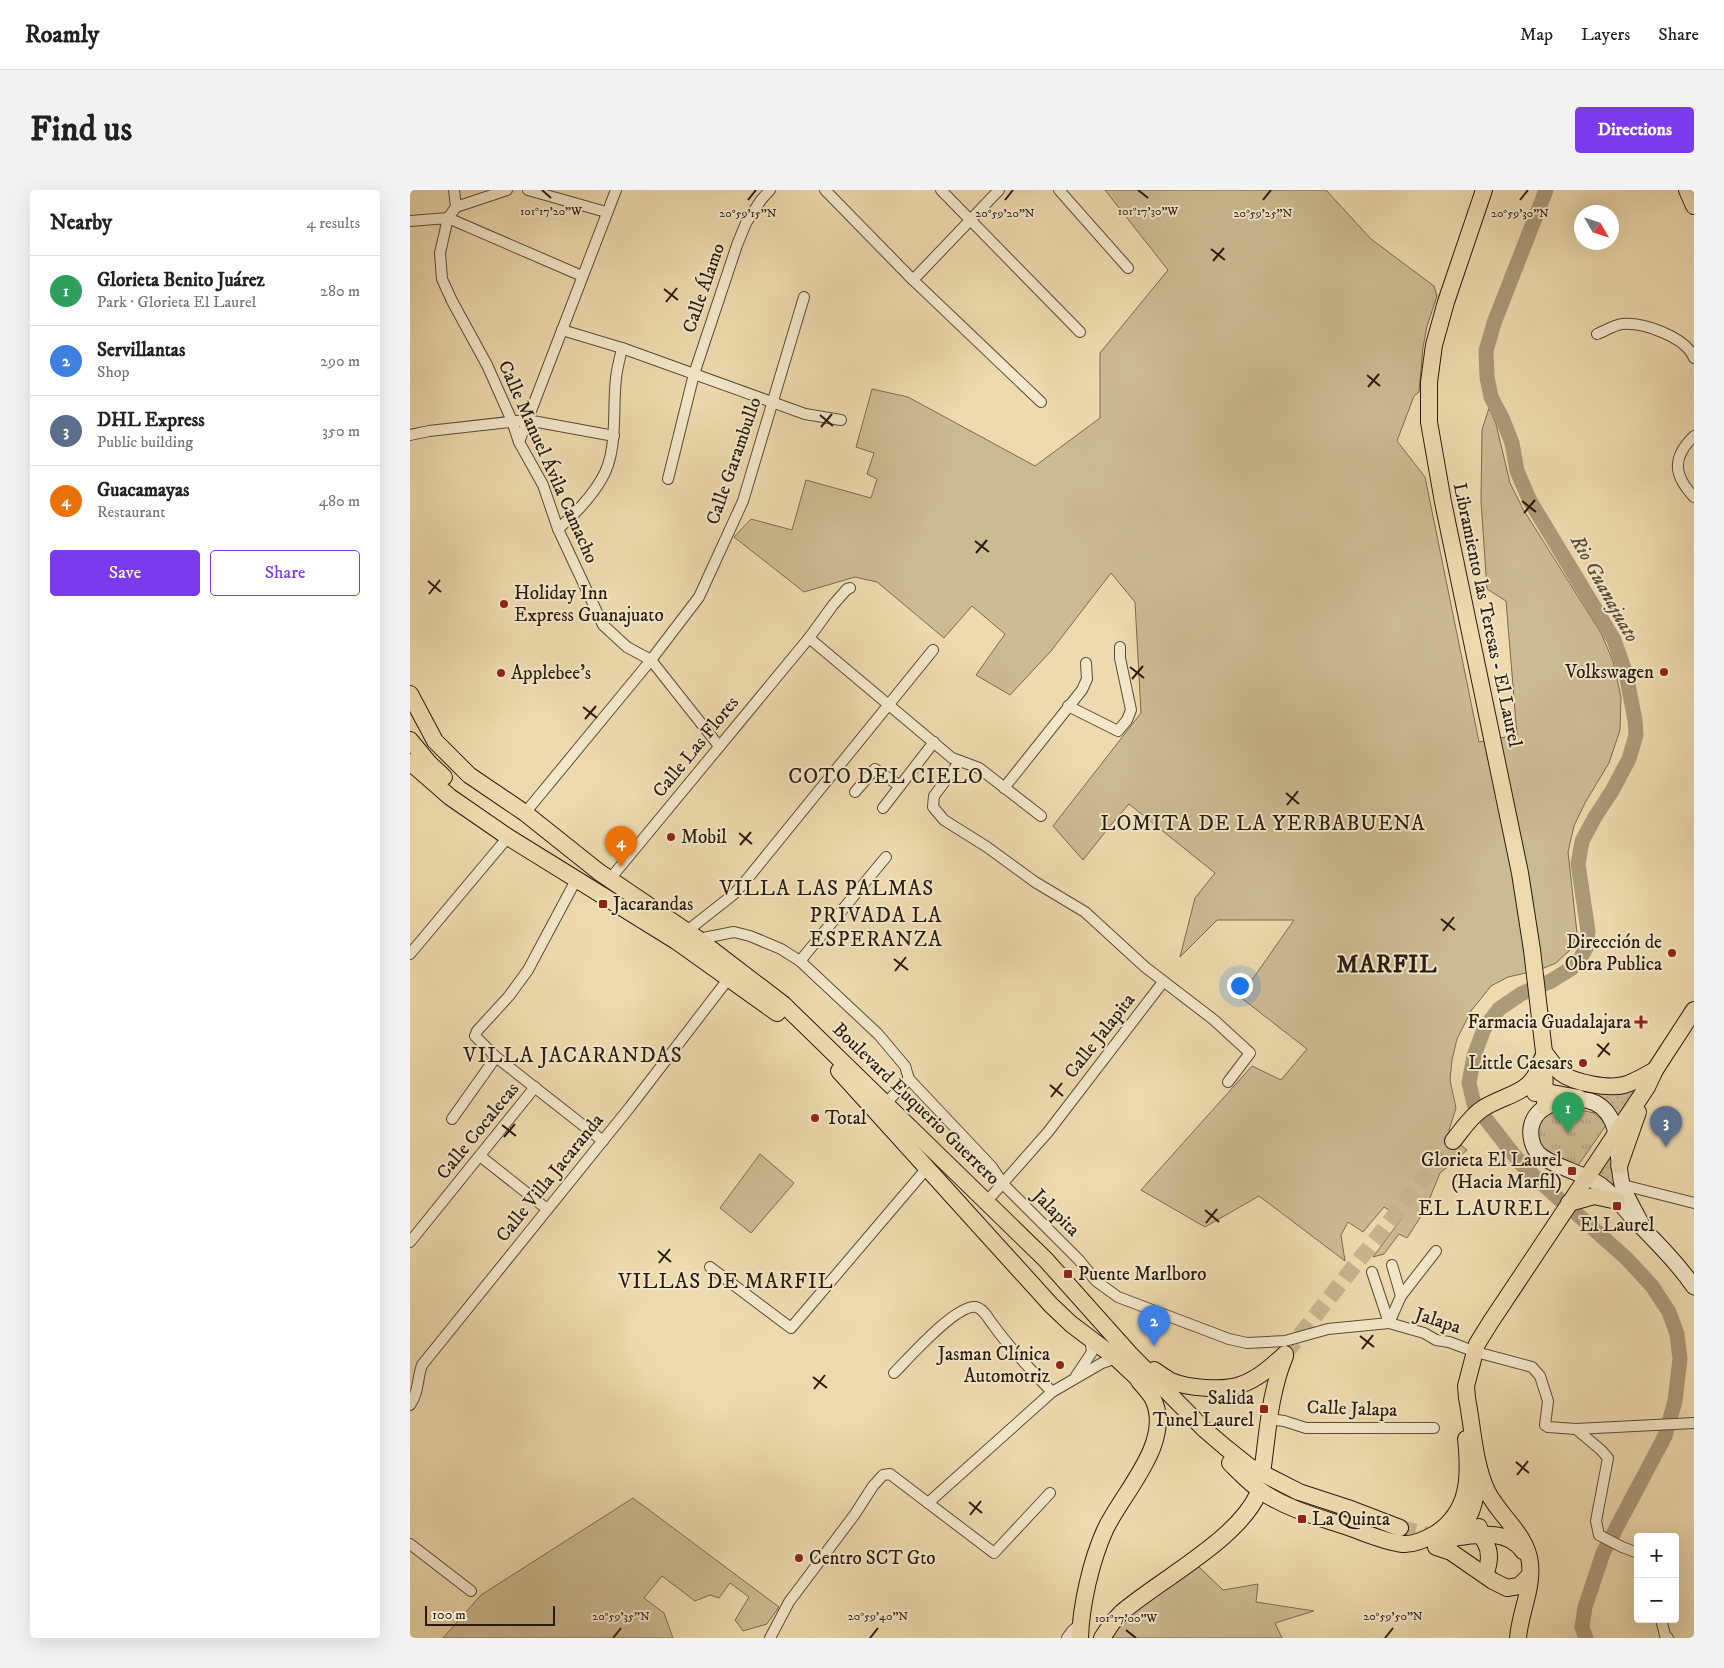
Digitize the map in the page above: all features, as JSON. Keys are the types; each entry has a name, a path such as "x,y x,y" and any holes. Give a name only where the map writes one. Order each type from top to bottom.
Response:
{"main road":[{"name":"Libramiento las Teresas - El Laurel","path":"1484,190 1446,302 1434,345 1429,382 1429,422 1447,521 1520,873 1532,950 1544,1052 1544,1099"},
{"path":"1687,190 1694,206"},
{"name":"Boulevard Euquerio Guerrero","path":"410,694 435,741 469,775 525,813 566,855 610,879 692,935 783,1004 1052,1266 1123,1356 1204,1429 1250,1467 1299,1492 1348,1508 1400,1532 1320,1509 1274,1489 1230,1463 1133,1374"},
{"path":"410,717 434,746 448,756"},
{"path":"410,717 439,754 462,776 566,855 621,900 632,914"},
{"path":"410,740 429,763 453,786 476,804 566,855"},
{"path":"412,763 450,797 508,837 676,941 774,1010 828,1060 1051,1305 1071,1324 1090,1338 1170,1380 1187,1386 1239,1386 1258,1376 1285,1354 1275,1382 1263,1466"},
{"path":"1230,1463 1252,1484 1266,1494 1316,1516 1382,1539 1404,1544 1418,1542 1430,1537 1450,1522 1458,1513 1466,1490 1468,1476 1466,1442 1460,1398 1462,1383 1475,1349 1569,1203 1647,1087 1694,1010"},
{"path":"1544,1052 1560,1072 1572,1079 1596,1085 1611,1087 1625,1085 1656,1070"},
{"path":"1453,1141 1482,1109 1517,1094 1531,1082 1541,1065 1544,1052"},
{"path":"1618,1166 1647,1087"},
{"path":"1517,1094 1544,1099 1580,1098 1600,1106 1612,1120 1618,1166 1623,1185 1644,1229"},
{"path":"1544,1099 1532,1123 1533,1144 1538,1153 1549,1160 1587,1176 1603,1186 1667,1253 1694,1287"},
{"path":"1569,1203 1594,1196 1606,1197 1616,1201"},
{"path":"1475,1349 1466,1386 1482,1477 1493,1502 1520,1537 1530,1568 1529,1591 1518,1638"},
{"path":"1080,1631 1086,1592 1104,1533 1111,1517 1151,1454 1159,1427 1153,1397 1133,1374 1123,1356"},
{"path":"1444,1541 1467,1521 1474,1505 1480,1467"},
{"path":"1102,1638 1121,1612 1214,1544 1237,1524 1246,1515 1258,1494"},
{"path":"1474,1505 1480,1535 1488,1548 1489,1561 1484,1575"},
{"path":"1444,1541 1480,1535 1506,1537 1519,1545 1530,1568"},
{"path":"1444,1541 1451,1552 1500,1586 1507,1588 1519,1586 1530,1568"}],"street":[{"path":"454,190 456,207"},
{"path":"448,218 456,207 507,190"},
{"path":"528,190 606,212"},
{"path":"519,442 616,190"},
{"name":"Calle Álamo","path":"668,479 694,374 746,223 770,190"},
{"path":"825,190 913,280 1042,402"},
{"path":"941,190 1080,332"},
{"path":"913,280 999,190"},
{"path":"1058,190 1128,268"},
{"path":"410,221 448,218 582,276"},
{"name":"Calle Manuel Ávila Camacho","path":"448,218 440,253 442,279 487,365 512,421 519,442 543,486 558,528 603,626 627,647 651,660 718,746"},
{"name":"Calle Garambullo","path":"525,813 651,660 699,597 743,501 804,297"},
{"path":"1597,334 1620,324 1637,323 1652,327 1682,342 1694,358"},
{"path":"562,330 622,348 805,414 841,420"},
{"path":"558,528 580,509 602,479 614,436 616,378 622,348"},
{"path":"410,436 429,431 527,420 614,436"},
{"path":"1694,436 1686,444 1679,458 1678,468 1679,478 1694,497"},
{"name":"Calle Las Flores","path":"610,879 809,638 833,605 850,588"},
{"path":"809,638 956,759 980,768 1041,816"},
{"path":"1068,706 1118,731 1127,720 1131,710 1120,658 1120,647"},
{"path":"692,935 744,884 933,650"},
{"path":"1004,788 1082,690 1087,679 1086,663"},
{"path":"883,808 934,742"},
{"path":"956,759 934,796 933,807 944,820 987,847 1035,882 1085,912 1163,982 1214,1020 1250,1053 1228,1082"},
{"path":"855,792 875,770 900,786"},
{"path":"410,954 508,837"},
{"path":"800,961 886,857"},
{"path":"576,880 528,970 509,996 477,1031 475,1036 496,1057 602,1141"},
{"name":"Jalapita","path":"692,935 734,932 750,936 781,949 800,961 878,1034 904,1066 909,1079 992,1167 1003,1184 1079,1260 1096,1281 1118,1297 1229,1339 1247,1343 1285,1341 1328,1330 1389,1323"},
{"name":"Calle Villa Jacaranda","path":"410,1405 416,1396 419,1372 422,1365 602,1141 729,978"},
{"name":"Calle Jalapita","path":"987,1201 1048,1132 1163,982"},
{"path":"452,1119 496,1057"},
{"path":"886,1103 909,1079"},
{"name":"Calle Cocalecas","path":"410,1242 535,1087"},
{"path":"480,1156 547,1209"},
{"path":"710,1267 791,1328 927,1168"},
{"path":"1623,1185 1694,1203"},
{"path":"1389,1323 1401,1296 1436,1252"},
{"path":"1392,1265 1401,1296"},
{"path":"1372,1272 1389,1323"},
{"path":"894,1373 960,1310 974,1307 983,1311 1011,1349 1052,1392"},
{"name":"Jalapa","path":"1389,1323 1424,1333 1436,1340 1475,1349 1532,1367 1540,1376 1548,1401 1545,1425 1548,1427 1576,1429"},
{"path":"1072,1381 1092,1352 1090,1338"},
{"path":"928,1503 1052,1392 1102,1363 1123,1356"},
{"name":"Calle Jalapa","path":"1269,1419 1284,1421 1306,1428 1434,1428"},
{"path":"1576,1429 1690,1423"},
{"path":"1576,1429 1608,1458 1596,1521 1599,1535 1634,1552"},
{"path":"770,1638 789,1602 855,1514 872,1486 883,1475 890,1474 994,1553 1050,1493"},
{"path":"410,1544 471,1591"},
{"path":"1663,1623 1665,1635 1668,1638"},
{"path":"1067,1638 1080,1631"}],"green space":[{"path":"1105,190 1326,190 1371,239 1434,286 1437,296 1427,326 1423,347 1419,392 1414,396 1397,441 1425,477 1479,742 1517,735 1506,601 1487,589 1481,501 1482,430 1489,408 1496,424 1510,483 1523,509 1601,633 1613,661 1621,697 1620,730 1609,763 1585,803 1574,826 1568,852 1577,933 1571,949 1556,963 1539,970 1508,977 1491,986 1471,1011 1457,1039 1450,1080 1456,1108 1449,1130 1450,1136 1467,1150 1440,1173 1425,1210 1407,1238 1399,1234 1384,1254 1373,1257 1402,1218 1384,1207 1363,1232 1348,1222 1341,1235 1345,1261 1259,1196 1205,1227 1141,1190 1252,1066 1281,1080 1307,1049 1240,997 1294,920 1217,920 1180,957 1195,898 1215,873 1129,804 1083,860 1053,826 1141,713 1135,602 1111,573 1051,651 1010,695 976,675 1005,634 972,606 944,638 877,582 855,577 804,592 734,537 751,519 792,530 806,480 871,498 877,479 867,474 874,453 856,447 872,389 908,397 1035,466 1100,418 1100,353 1168,270"},
{"path":"1639,1086 1619,1117 1607,1103 1592,1092 1622,1093"},
{"path":"1567,1107 1594,1113 1607,1124 1577,1167 1549,1155 1538,1145 1538,1119 1543,1113"},
{"path":"1613,1150 1622,1200 1596,1175"},
{"path":"760,1154 794,1183 751,1233 720,1208"},
{"path":"633,1498 779,1607 767,1624 743,1631 735,1620 749,1597 730,1583 719,1598 710,1595 695,1601 662,1576 644,1598 664,1613 673,1638 443,1638 481,1595"},
{"path":"1198,1566 1223,1590 1258,1584 1256,1602 1314,1611 1275,1623 1282,1638 1111,1638 1129,1613"}],"waterway":[{"name":"Rio Guanajuato","path":"1546,190 1494,323 1486,351 1487,377 1491,397 1512,443 1517,471 1530,501 1614,640 1626,674 1636,735 1629,759 1582,841 1578,864 1588,931 1586,948 1572,968 1551,981 1521,994 1499,1009 1484,1029 1474,1056 1469,1083 1474,1104 1522,1165 1559,1199"},
{"path":"1577,1214 1627,1259 1652,1286 1669,1312 1677,1334 1680,1359 1675,1401 1665,1436 1603,1553 1585,1607 1582,1627 1586,1638"}],"tunnel":[{"path":"1285,1354 1453,1141"},
{"path":"1400,1528 1440,1538"}],"place":[{"name":"Holiday Inn Express Guanajuato","path":"504,604"},
{"name":"Volkswagen","path":"1664,672"},
{"name":"Applebee's","path":"501,673"},
{"name":"Mobil","path":"671,837"},
{"name":"Guacamayas","path":"621,867"},
{"name":"Jacarandas","path":"603,904"},
{"name":"Dirección de Obra Publica","path":"1672,953"},
{"name":"Farmacia Guadalajara","path":"1641,1022"},
{"name":"Little Caesars","path":"1583,1063"},
{"name":"Total","path":"815,1118"},
{"name":"Glorieta Benito Juárez","path":"1568,1133"},
{"name":"DHL Express","path":"1666,1147"},
{"name":"Glorieta El Laurel (Hacia Marfil)","path":"1572,1171"},
{"name":"El Laurel","path":"1617,1206"},
{"name":"Puente Marlboro","path":"1068,1274"},
{"name":"Servillantas","path":"1154,1346"},
{"name":"Jasman Clínica Automotriz","path":"1060,1365"},
{"name":"Salida Tunel Laurel","path":"1264,1409"},
{"name":"La Quinta","path":"1302,1519"},
{"name":"Centro SCT Gto","path":"799,1558"}],"district":[{"name":"COTO DEL CIELO","path":"886,777"},
{"name":"LOMITA DE LA YERBABUENA","path":"1263,824"},
{"name":"VILLA LAS PALMAS","path":"827,889"},
{"name":"PRIVADA LA ESPERANZA","path":"876,928"},
{"name":"MARFIL","path":"1387,965"},
{"name":"VILLA JACARANDAS","path":"573,1056"},
{"name":"EL LAUREL","path":"1484,1209"},
{"name":"VILLAS DE MARFIL","path":"726,1282"}]}
